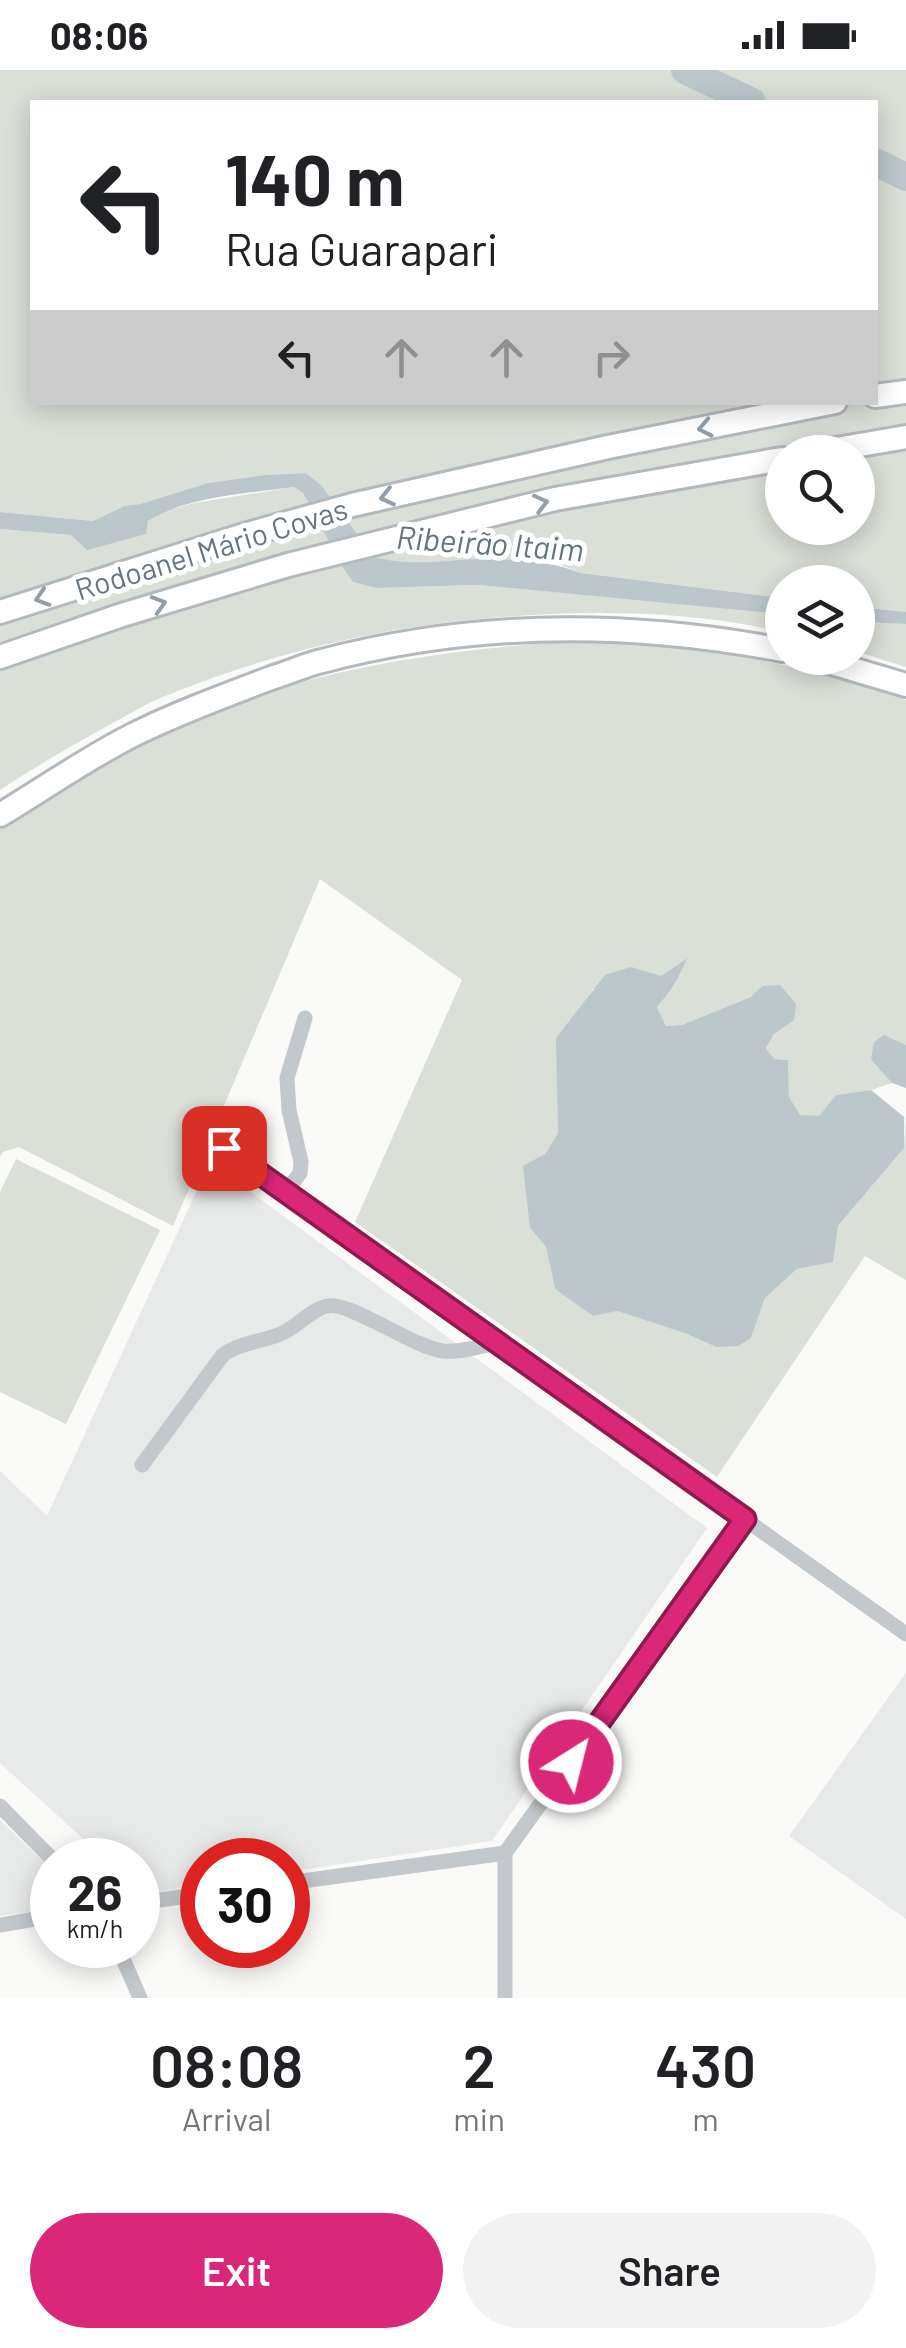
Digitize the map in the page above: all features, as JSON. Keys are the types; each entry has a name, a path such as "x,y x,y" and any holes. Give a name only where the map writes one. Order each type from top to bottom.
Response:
{"highway":[{"path":"878,396 906,392"},
{"name":"Rodoanel Mário Covas","path":"0,612 352,505 608,447 820,405"},
{"path":"875,442 906,437"},
{"name":"Rodoanel Mário Covas","path":"0,657 288,565 555,499 765,462"},
{"path":"0,815 137,733 318,662 368,650 474,634 570,628 704,636 765,647"},
{"path":"872,675 906,685"}],"street":[{"path":"286,1192 300,1173 287,1078 304,1018"},
{"path":"224,1148 906,1634"},
{"path":"142,1465 222,1356 229,1350 291,1330 328,1305 343,1306 412,1342 440,1350 456,1352 497,1342"},
{"path":"505,1998 505,1853 745,1519"},
{"path":"0,1806 31,1838"},
{"path":"310,1879 505,1853"},
{"path":"0,1925 30,1920"},
{"path":"127,1968 140,1998"}],"shaded area":[{"path":"0,70 906,70 906,612 875,609 875,565 765,565 765,596 581,573 558,564 396,563 374,557 322,486 306,473 208,483 124,506 93,521 0,512"},
{"path":"306,473 322,486 374,557 414,562 532,562 581,573 765,596 765,612 478,585 376,588 353,582 303,493 294,487 182,506 148,521 146,534 87,550 71,535 0,529 0,512 93,521 124,506 208,483"},
{"path":"294,487 303,493 353,582 376,588 478,585 765,611 765,629 693,617 602,613 488,618 376,634 265,661 158,699 0,790 0,529 71,535 148,521 162,512"},
{"path":"875,609 906,612 906,624 875,623"},
{"path":"875,623 906,624 906,667 875,657"},
{"path":"561,642 673,646 765,661 765,675 823,675 906,700 906,1045 884,1036 871,1060 892,1083 836,1095 819,1116 800,1116 789,1097 788,1060 774,1059 766,1048 774,1034 762,986 752,997 682,1025 666,1026 657,1007 675,984 685,959 661,976 593,989 557,1038 558,1133 545,1154 530,1228 546,1247 555,1289 593,1315 617,1311 716,1347 751,1338 765,1298 797,1269 832,1262 838,1226 904,1148 906,1115 906,1280 865,1256 717,1477 355,1222 462,980 320,879 173,1226 19,1147 3,1152 0,1157 0,827 136,747 207,714 316,679 385,663"},
{"path":"687,958 675,984 657,1007 666,1026 682,1025 751,997 762,986 780,985 796,1004 794,1020 774,1034 766,1048 774,1059 788,1060 789,1097 800,1115 819,1116 836,1095 871,1090 904,1117 904,1148 838,1226 833,1262 797,1269 765,1298 751,1338 738,1346 716,1347 617,1311 593,1316 555,1289 546,1247 530,1228 523,1166 545,1154 558,1133 556,1038 605,975 631,967 661,976"},
{"path":"884,1035 906,1045 906,1088 892,1083 871,1060 874,1042"},
{"path":"16,1159 160,1230 66,1424 0,1392 0,1192"},
{"path":"210,1162 707,1528 492,1841 310,1869 310,1838 180,1838 180,1888 160,1891 160,1838 82,1838 0,1763 0,1471 47,1516"},
{"path":"906,1673 906,1919 789,1836"},
{"path":"0,1820 30,1849 30,1912 0,1916"}],"waterway":[{"path":"685,70 748,100"},
{"path":"878,163 906,177"}],"route":[{"path":"224,1148 745,1519 571,1762"}],"water label":[{"name":"Ribeirão Itaim","path":"490,542"}]}
